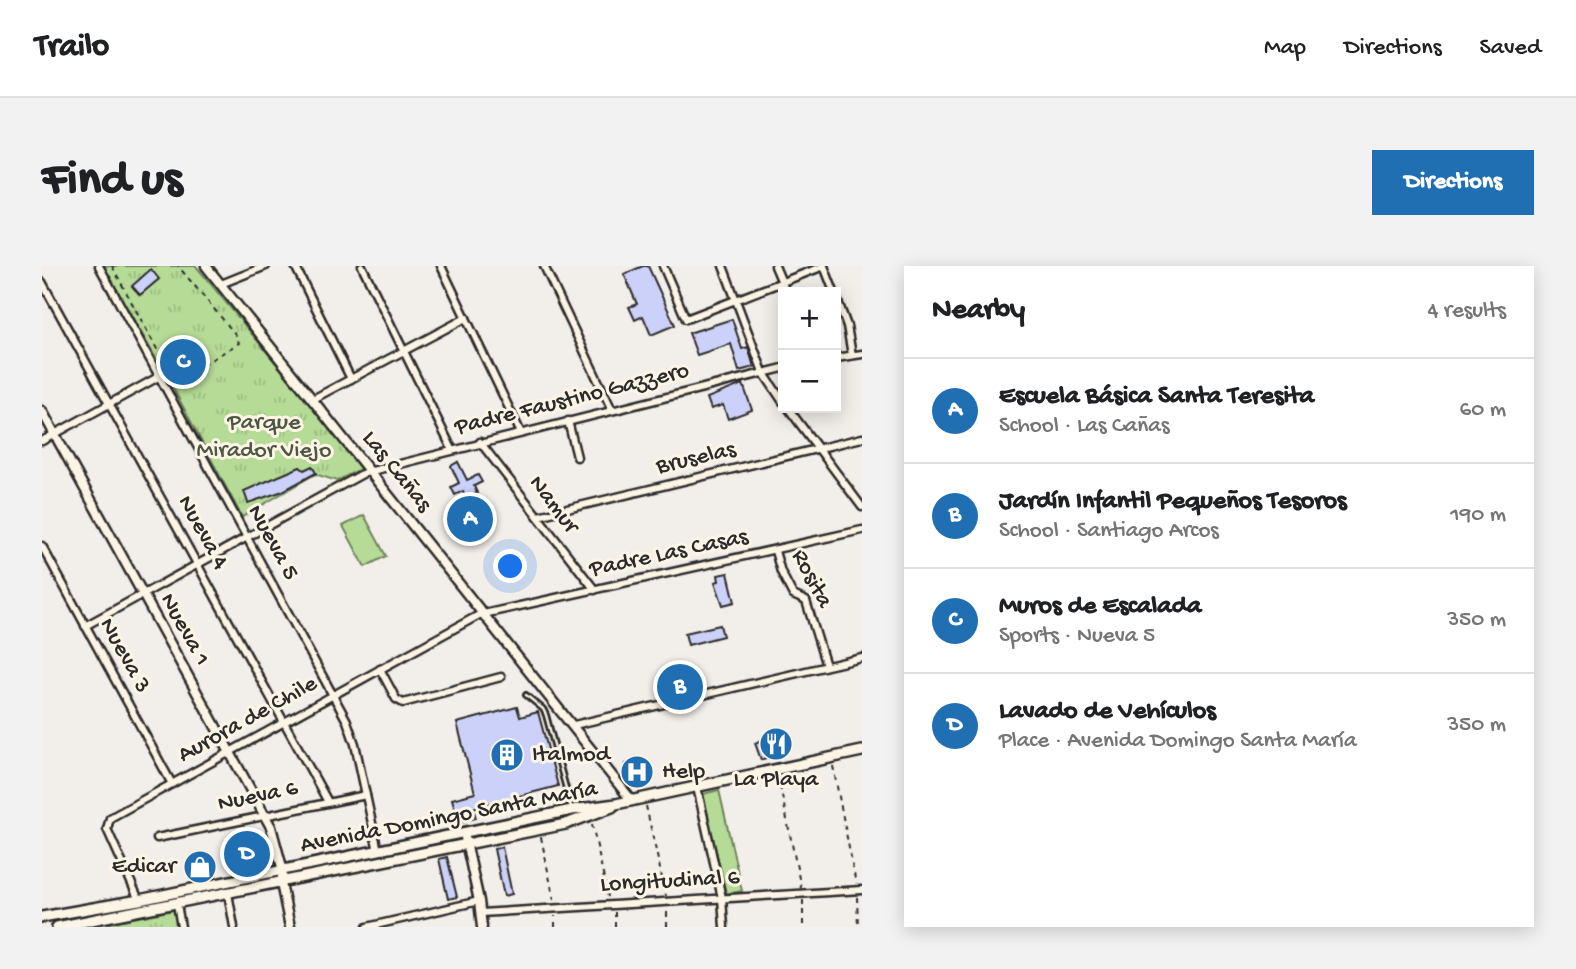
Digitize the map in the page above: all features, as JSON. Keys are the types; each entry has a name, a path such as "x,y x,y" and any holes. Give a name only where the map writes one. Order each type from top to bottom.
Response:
{"main road":[{"name":"Avenida Domingo Santa María","path":"42,917 283,871 572,810 632,801 862,751"},
{"name":"Avenida Domingo Santa María","path":"57,927 84,925 539,829 588,818 616,804"},
{"path":"84,925 88,910 108,927"}],"street":[{"name":"Nueva 5","path":"99,266 353,736 378,851"},
{"name":"Las Cañas","path":"206,266 632,801"},
{"path":"221,284 266,266"},
{"path":"295,266 351,379"},
{"path":"362,266 452,449"},
{"path":"441,266 521,433"},
{"path":"544,266 612,410"},
{"path":"663,266 686,320 814,268 824,266 832,287"},
{"path":"723,266 763,372 778,394"},
{"path":"775,266 784,287"},
{"name":"Nueva 4","path":"42,282 328,803"},
{"path":"841,313 847,326 852,355"},
{"path":"313,400 466,318"},
{"path":"841,357 862,354"},
{"name":"Padre Faustino Gazzero","path":"85,626 370,471 778,369"},
{"path":"42,441 160,376"},
{"name":"Nueva 1","path":"42,411 265,816 276,842 283,871"},
{"path":"792,413 862,506"},
{"path":"568,421 577,457"},
{"name":"Bruselas","path":"538,516 862,438"},
{"name":"Namur","path":"480,442 595,590"},
{"name":"Padre Las Casas","path":"484,614 862,530"},
{"name":"Nueva 3","path":"42,546 172,784"},
{"name":"Rosita","path":"775,551 781,572 794,596 806,601 826,666"},
{"name":"Aurora de Chile","path":"139,900 108,831 107,823 112,817 484,614"},
{"path":"573,725 862,658"},
{"path":"380,669 396,699 406,703 501,677"},
{"path":"697,787 722,898 723,927"},
{"name":"Nueva 6","path":"157,838 366,795"},
{"path":"464,833 482,927"},
{"path":"283,871 281,883 290,927"},
{"name":"Longitudinal 6","path":"481,913 860,890"},
{"path":"228,894 234,927"},
{"path":"367,927 479,901"},
{"path":"177,904 181,927"},
{"path":"410,917 412,927"}],"lane":[{"path":"526,695 543,709 546,715 572,810"}],"path":[{"path":"112,266 171,375 181,378 239,343 236,335 177,266"},
{"path":"831,757 860,890 858,927"},
{"path":"777,769 802,894 803,927"},
{"path":"644,798 667,901 667,927"},
{"path":"588,818 613,904 615,927"},
{"path":"539,829 555,908 555,927"}],"green space":[{"name":"Parque Mirador Viejo","path":"103,266 196,266 362,468 337,481 315,474 242,517 173,388"},
{"path":"364,515 386,556 365,567 343,526"},
{"path":"719,790 742,891 726,894 703,794"},
{"path":"174,910 178,927 116,927 108,923"}],"building":[{"path":"648,266 675,325 651,335 643,316 635,320 629,307 637,304 624,274"},
{"path":"151,269 159,279 140,295 132,286"},
{"path":"732,319 742,349 748,347 754,367 739,371 731,344 697,355 689,333"},
{"path":"743,384 752,410 728,419 723,405 711,409 707,398"},
{"path":"458,462 467,480 478,475 482,482 474,486 476,498 466,498 463,491 455,495 451,487 459,483 451,466"},
{"path":"312,466 316,473 283,491 248,503 244,491 300,467 304,470"},
{"path":"728,573 735,602 723,605 715,582 719,581 718,575"},
{"path":"720,625 723,636 688,645 685,633"},
{"name":"Italmod","path":"517,707 520,717 538,712 558,786 473,808 476,818 459,822 452,799 475,793 457,723"},
{"path":"777,733 784,750 761,760 755,743"},
{"name":"Help","path":"643,759 649,779 631,784 626,764"},
{"path":"502,847 512,894 504,896 494,849"},
{"path":"447,857 457,897 448,899 439,859"}],"place":[{"name":"Muros de Escalada","path":"183,362"},
{"name":"Escuela Básica Santa Teresita","path":"470,519"},
{"name":"Jardín Infantil Pequeños Tesoros","path":"680,687"},
{"name":"La Playa","path":"776,744"},
{"name":"Italmod","path":"507,755"},
{"name":"Help","path":"637,772"},
{"name":"Lavado de Vehículos","path":"247,854"},
{"name":"Edicar","path":"200,867"}]}
